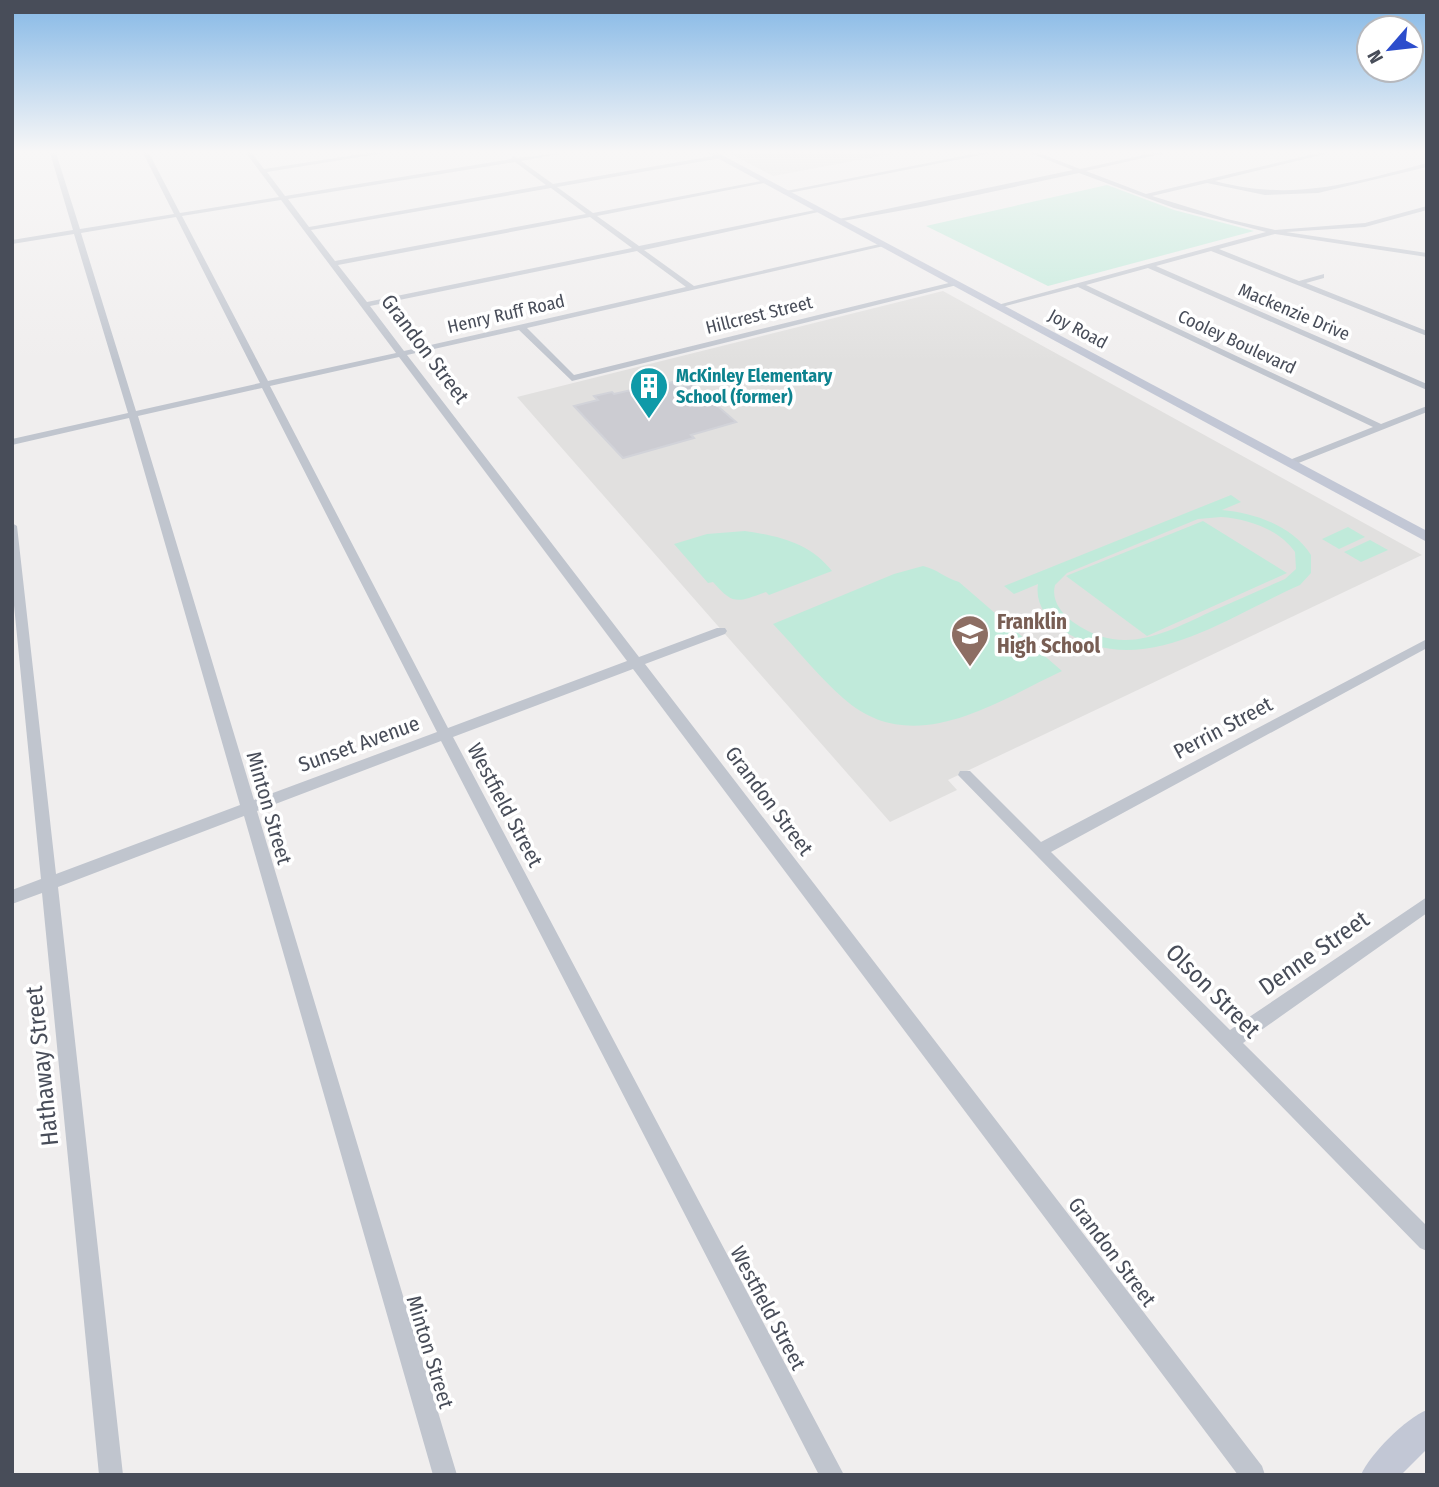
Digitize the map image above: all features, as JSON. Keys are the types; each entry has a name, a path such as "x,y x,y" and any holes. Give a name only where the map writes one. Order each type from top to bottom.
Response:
{"street":[{"name":"Minton Street","path":"72,222 133,415 445,1475"},
{"path":"12,242 133,222"},
{"name":"Westfield Street","path":"181,222 444,735 832,1475"},
{"name":"Grandon Street","path":"301,222 1254,1475"},
{"path":"306,229 344,222"},
{"path":"333,264 553,222"},
{"path":"602,222 692,288"},
{"path":"365,305 764,222"},
{"name":"Joy Road","path":"841,222 1427,537"},
{"path":"1233,222 1274,232 1427,255"},
{"path":"998,306 1274,232 1303,227 1375,222"},
{"name":"Henry Ruff Road","path":"12,442 884,245"},
{"path":"1212,249 1427,334"},
{"name":"Mackenzie Drive","path":"1149,266 1427,387"},
{"path":"1299,283 1321,276"},
{"name":"Hillcrest Street","path":"521,327 572,378 954,283"},
{"name":"Cooley Boulevard","path":"1080,285 1380,427"},
{"path":"1291,463 1427,409"},
{"name":"Hathaway Street","path":"12,526 111,1475"},
{"name":"Sunset Avenue","path":"12,897 722,631"},
{"name":"Perrin Street","path":"1040,850 1427,643"},
{"name":"Olson Street","path":"965,775 1427,1241"},
{"name":"Denne Street","path":"1229,1042 1427,904"},
{"path":"1377,1475 1427,1426"}],"shaded area":[{"name":"Franklin High School","path":"943,291 1422,555 948,780 957,790 890,822 517,397"}],"green space":[{"path":"942,222 1221,222 1254,231 1048,286 926,226"},
{"path":"1231,495 1241,502 1222,510 1247,514 1284,529 1311,555 1311,573 1300,585 1182,640 1151,648 1121,650 1091,644 1061,629 1051,620 1040,604 1038,584 1014,594 1004,586","holes":["1231,518 1252,523 1280,537 1295,552 1296,569 1285,579 1176,628 1142,638 1125,640 1091,633 1073,622 1058,606 1054,596 1055,585 1067,573 1198,519"]},
{"path":"1203,521 1287,573 1147,636 1066,576"},
{"path":"1348,527 1365,537 1339,549 1322,539"},
{"path":"745,531 770,535 804,547 832,571 769,595 766,592 736,600 726,595 713,582 708,583 674,544 707,534"},
{"path":"1370,540 1388,550 1361,562 1344,552"},
{"path":"923,566 959,582 1062,671 981,710 953,720 925,725 897,724 869,716 843,698 773,624 894,574"}],"building":[{"name":"McKinley Elementary School (former)","path":"672,382 679,388 692,384 736,422 691,435 694,438 623,458 574,406 598,400 594,396 640,388 643,390"}],"place":[{"name":"McKinley Elementary School (former)","path":"649,420"},
{"name":"Franklin High School","path":"970,668"}]}
